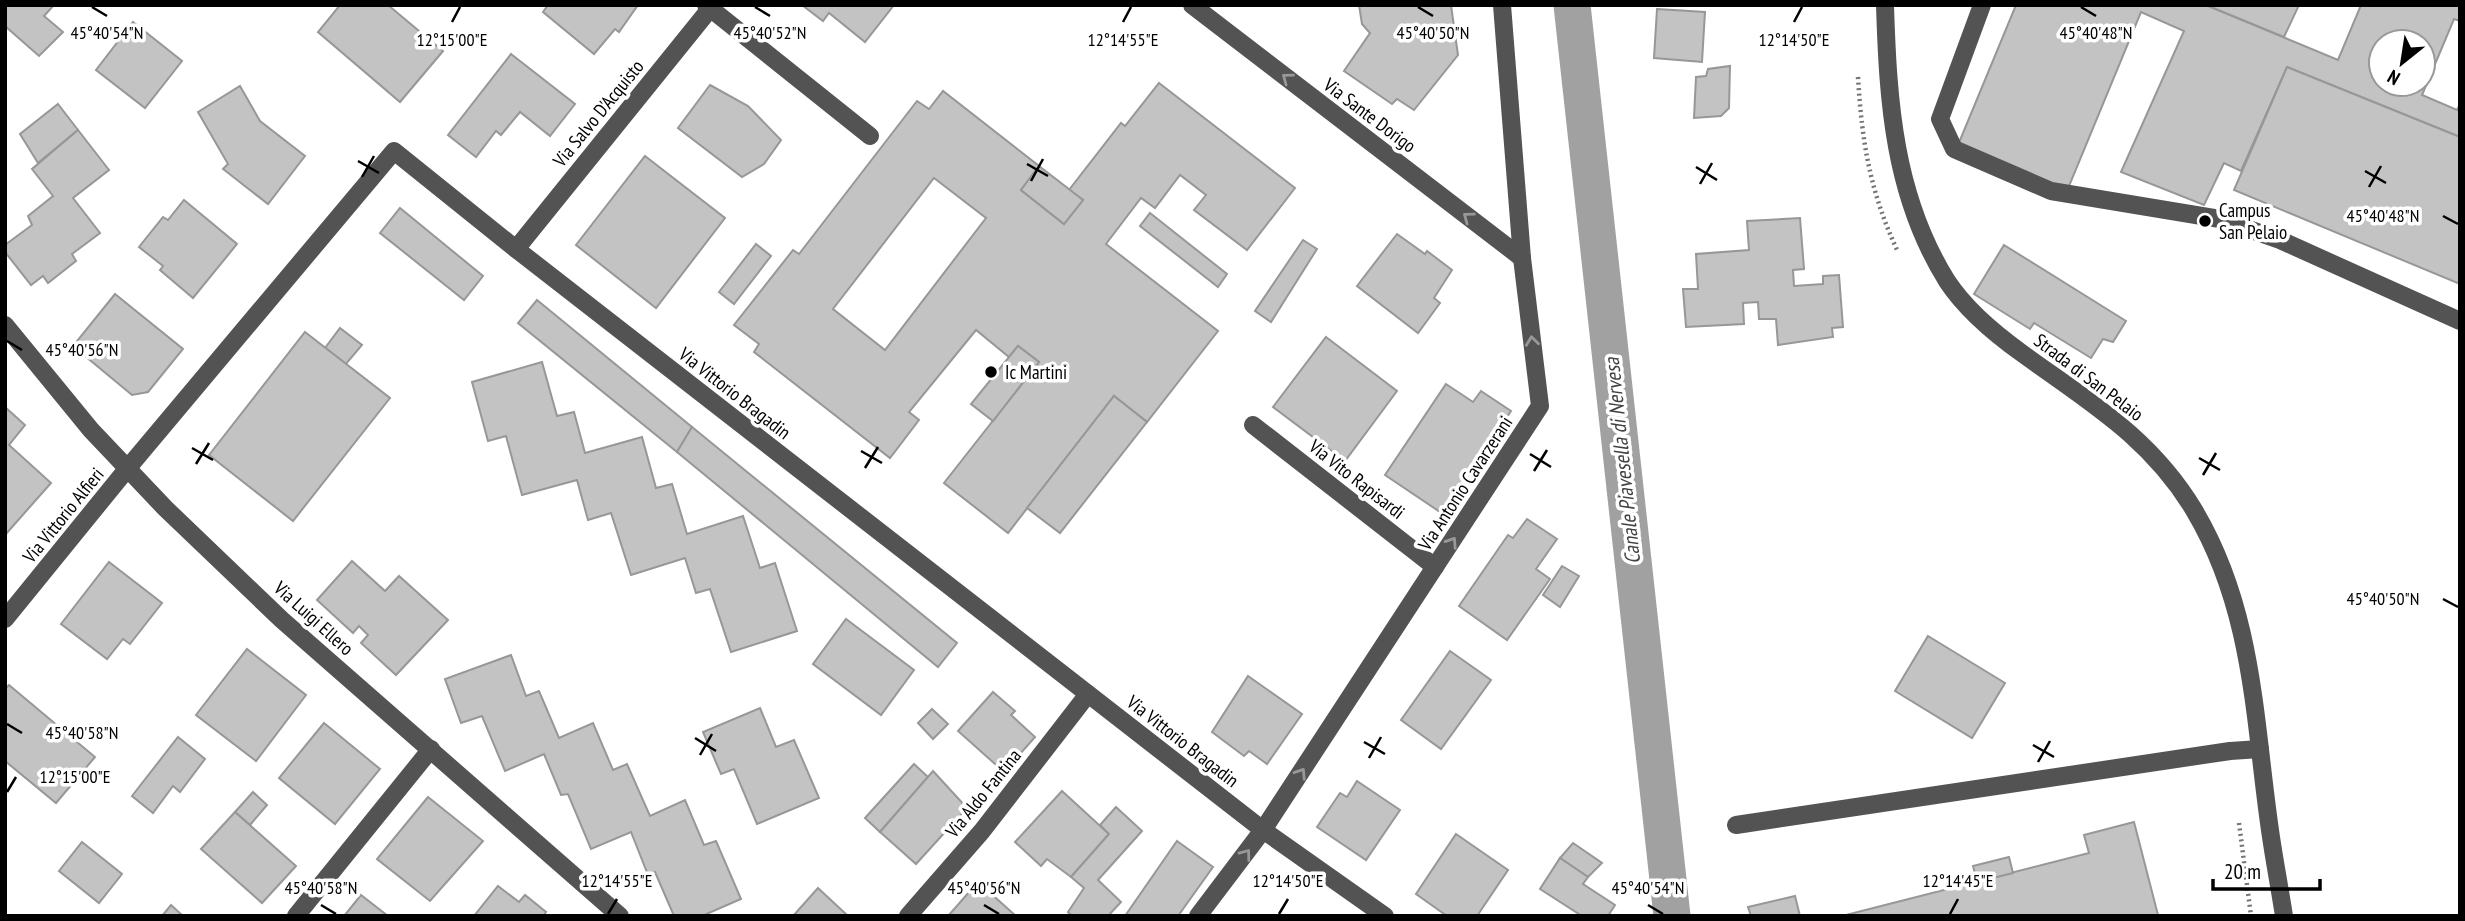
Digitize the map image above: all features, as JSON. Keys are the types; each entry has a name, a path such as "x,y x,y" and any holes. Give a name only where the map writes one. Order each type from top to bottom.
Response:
{"street":[{"name":"Via Sante Dorigo","path":"1192,5 1522,258"},
{"name":"Via Antonio Cavarzerani","path":"1198,916 1263,831 1540,406 1522,258 1502,5"},
{"name":"Strada di San Pelaio","path":"1885,5 1890,101 1901,175 1924,236 1948,282 1977,317 2023,354 2120,423 2162,465 2194,510 2219,560 2247,647 2271,837 2284,916"},
{"path":"1982,5 1940,119 1954,149 2051,191 2220,219 2280,240 2460,321"},
{"path":"710,6 870,136"},
{"name":"Via Salvo D'Acquisto","path":"516,249 710,6"},
{"name":"Via Vittorio Bragadin","path":"127,469 394,151 1263,831 1385,916"},
{"name":"Via Luigi Ellero","path":"5,326 127,469 165,508 282,620 431,748 612,913"},
{"name":"Via Vito Rapisardi","path":"1253,425 1435,567"},
{"name":"Via Vittorio Alfieri","path":"5,619 127,469"},
{"name":"Via Aldo Fantina","path":"908,916 982,831 1088,694"},
{"path":"296,916 431,748"},
{"path":"1737,825 2230,751 2260,749"}],"path":[{"path":"1858,68 1862,137 1870,174 1885,224 1900,257"},
{"path":"2238,818 2251,916"}],"building":[{"path":"5,5 54,5 44,16 63,32 39,56 5,26"},
{"path":"340,5 388,5 443,51 400,102 318,32"},
{"path":"548,5 638,5 619,32 615,29 594,54 543,12"},
{"path":"802,5 894,5 865,42 829,13 823,21"},
{"path":"1359,5 1451,5 1458,55 1414,110 1397,99 1392,104 1344,71 1370,33 1362,24"},
{"path":"2016,5 2206,5 2338,60 2361,5 2460,5 2460,21 2454,19 2437,59 2437,28 2367,28 2367,98 2429,98 2457,110 2460,104 2460,137 2287,67 2241,171 2224,163 2204,205 2121,172 2184,31 2141,12 2067,191 1958,145"},
{"path":"2206,5 2299,5 2284,37"},
{"path":"1657,9 1705,12 1702,62 1654,58"},
{"path":"133,22 182,61 145,108 96,70"},
{"path":"511,54 575,104 550,136 520,112 501,135 496,131 476,157 448,135"},
{"path":"1730,66 1729,108 1721,116 1694,118 1696,77 1706,76 1708,69"},
{"path":"2287,67 2460,137 2460,284 2234,190"},
{"path":"1159,83 1295,188 1247,250 1194,210 1206,195 1180,175 1155,208 1141,198 1106,244 1218,331 1147,422 1114,396 1008,533 944,483 1039,362 1018,346 1009,357 976,330 909,412 919,420 890,458 754,352 759,344 734,325 793,250 799,254 917,101 929,109 943,91 1039,166 1021,190 1064,224 1083,200 1069,190 1121,123 1125,126","holes":["934,178 986,218 885,350 833,309"]},
{"path":"710,85 748,106 781,140 764,164 742,177 678,128"},
{"path":"240,86 260,121 305,156 268,204 223,169 228,164 198,112"},
{"path":"58,104 78,130 38,163 20,134"},
{"path":"78,130 109,170 73,198 100,233 72,254 76,261 48,283 43,276 31,285 5,252 5,245 32,225 28,216 53,196 32,169"},
{"path":"645,156 725,218 656,308 576,245"},
{"path":"1039,166 1083,200 1064,224 1021,190"},
{"path":"184,200 237,244 193,298 160,270 163,266 139,247 163,217 168,220"},
{"path":"400,208 483,276 464,300 380,233"},
{"path":"1150,213 1227,274 1218,287 1140,226"},
{"path":"1800,218 1804,269 1793,270 1794,286 1823,284 1823,276 1839,275 1843,327 1832,328 1833,337 1778,345 1776,319 1759,319 1758,302 1743,303 1744,324 1686,327 1683,289 1698,289 1696,254 1749,250 1747,221"},
{"path":"1397,234 1425,254 1427,251 1452,270 1434,298 1440,303 1418,333 1357,286"},
{"path":"1303,240 1317,249 1271,322 1255,311"},
{"path":"756,244 771,256 734,304 719,292"},
{"path":"2004,245 2126,321 2113,342 2103,339 2091,358 2034,323 2030,329 1974,294"},
{"path":"115,294 183,349 148,392 132,395 73,346"},
{"path":"537,300 692,427 677,452 518,323"},
{"path":"340,328 362,345 346,364 325,348"},
{"path":"305,332 390,398 293,521 209,455"},
{"path":"1326,337 1397,391 1345,461 1273,407"},
{"path":"1018,346 1039,362 993,421 971,404"},
{"path":"542,362 557,416 574,412 585,453 642,437 656,488 672,484 687,534 743,516 760,568 775,563 797,631 731,652 710,589 696,593 685,558 631,575 611,513 588,520 577,480 522,495 506,436 488,441 472,382"},
{"path":"1446,384 1473,402 1481,391 1511,411 1443,514 1385,475"},
{"path":"1114,396 1147,422 1060,533 1027,508"},
{"path":"5,407 25,425 9,445 51,483 5,535"},
{"path":"692,427 957,643 938,667 677,452"},
{"path":"1527,519 1557,539 1536,569 1550,579 1507,640 1459,606 1508,535 1513,538"},
{"path":"352,561 385,591 399,576 448,620 396,675 361,643 368,635 359,626 353,633 317,600"},
{"path":"109,562 162,603 130,644 123,639 107,659 61,624"},
{"path":"1562,566 1579,576 1560,607 1543,595"},
{"path":"846,619 914,670 881,715 813,664"},
{"path":"1928,636 2005,683 1972,738 1895,691"},
{"path":"247,649 306,695 256,761 196,715"},
{"path":"1450,651 1491,680 1441,749 1401,720"},
{"path":"511,655 526,696 539,691 559,738 593,723 613,770 627,764 650,816 685,800 704,845 716,841 741,899 702,916 674,916 655,872 648,875 631,832 591,849 568,794 561,795 544,754 505,771 482,716 461,723 445,679"},
{"path":"1248,676 1302,714 1267,764 1249,751 1244,756 1212,732"},
{"path":"9,685 95,757 56,803 5,761 5,689"},
{"path":"993,692 1015,711 1011,715 1035,737 1004,772 958,731"},
{"path":"760,708 776,747 794,740 819,798 757,824 734,769 721,774 703,732"},
{"path":"932,709 948,724 933,739 918,723"},
{"path":"324,723 380,769 335,824 279,778"},
{"path":"178,737 205,759 180,792 173,786 153,813 132,796"},
{"path":"914,764 928,777 880,832 865,818"},
{"path":"933,771 967,808 916,864 880,832"},
{"path":"1357,781 1400,810 1366,860 1317,827 1340,793 1347,797"},
{"path":"1062,791 1109,834 1071,877 1047,859 1041,866 1015,842"},
{"path":"253,792 267,805 250,825 235,812"},
{"path":"428,797 483,841 430,901 377,859"},
{"path":"1116,807 1142,831 1098,880 1121,902 1108,916 1072,916 1068,912 1084,888 1071,877 1109,834 1100,825"},
{"path":"235,812 296,866 262,903 201,849"},
{"path":"2134,822 2158,915 1842,916 2089,853 2084,835"},
{"path":"1456,834 1508,870 1477,916 1447,916 1416,894"},
{"path":"1177,841 1213,867 1178,916 1125,916"},
{"path":"82,842 122,874 99,903 59,871"},
{"path":"1573,843 1602,863 1588,877 1560,858"},
{"path":"2009,857 2013,873 1977,882 1973,866"},
{"path":"1560,858 1588,877 1583,884 1615,905 1608,916 1582,916 1540,889"},
{"path":"978,882 1016,916 948,916"},
{"path":"498,886 519,902 525,895 546,912 543,916 474,916"},
{"path":"818,888 848,916 793,916"},
{"path":"361,895 388,916 344,916"},
{"path":"1795,896 1800,916 1751,916 1748,907"},
{"path":"171,905 183,916 162,916"}],"waterway":[{"name":"Canale Piavesella di Nervesa","path":"1572,5 1672,916"}],"place":[{"name":"Campus San Pelaio","path":"2205,221"},
{"name":"Ic Martini","path":"991,372"}]}
